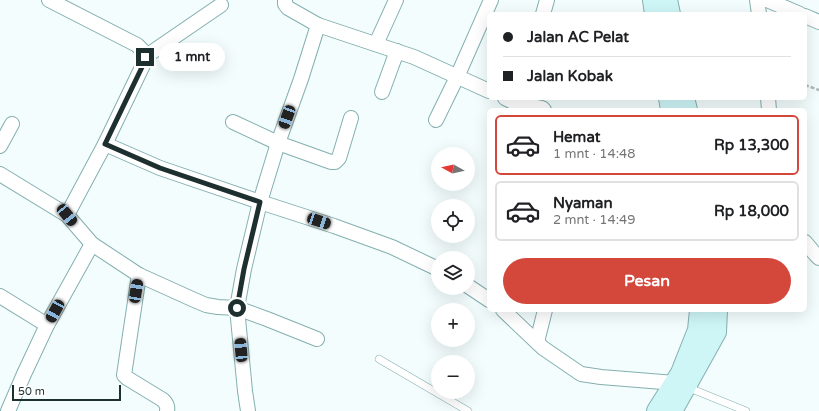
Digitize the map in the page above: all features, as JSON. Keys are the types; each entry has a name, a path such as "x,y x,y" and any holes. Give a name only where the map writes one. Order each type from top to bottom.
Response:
{"main road":[{"path":"653,0 655,12"},
{"path":"668,0 670,12"},
{"path":"672,411 681,385 680,373 698,330 700,312"},
{"path":"657,411 681,385 716,332 717,312"}],"street":[{"path":"285,0 285,4 288,8 318,25 414,57 487,90"},
{"path":"376,44 396,0"},
{"path":"436,120 491,0"},
{"path":"544,12 547,0"},
{"path":"757,0 759,12"},
{"path":"767,0 795,12"},
{"path":"56,2 137,45 142,50 145,57 144,63 105,144 67,215"},
{"path":"145,57 221,5"},
{"path":"807,17 819,22"},
{"path":"248,411 237,308 244,269 260,202 278,143 301,80 318,25"},
{"path":"382,92 397,51"},
{"path":"514,100 542,108"},
{"path":"233,122 278,143 331,162 335,162 339,158 351,118"},
{"path":"0,146 12,124"},
{"path":"105,144 160,168 392,247 431,266"},
{"path":"0,174 67,215 92,244 139,275 192,300 206,305 237,308 317,339"},
{"path":"8,411 47,325 92,244"},
{"path":"807,244 819,258"},
{"path":"139,275 124,375 163,400 166,404 167,411"},
{"path":"475,291 487,299"},
{"path":"0,296 47,325"},
{"path":"505,312 543,348 581,374 681,385"},
{"path":"537,342 544,312"}],"lane":[{"path":"379,359 468,411"},
{"path":"681,385 746,411"}],"path":[{"path":"807,86 819,90"}],"route":[{"path":"145,57 144,63 105,144 160,168 260,202 244,269 237,308"}]}
